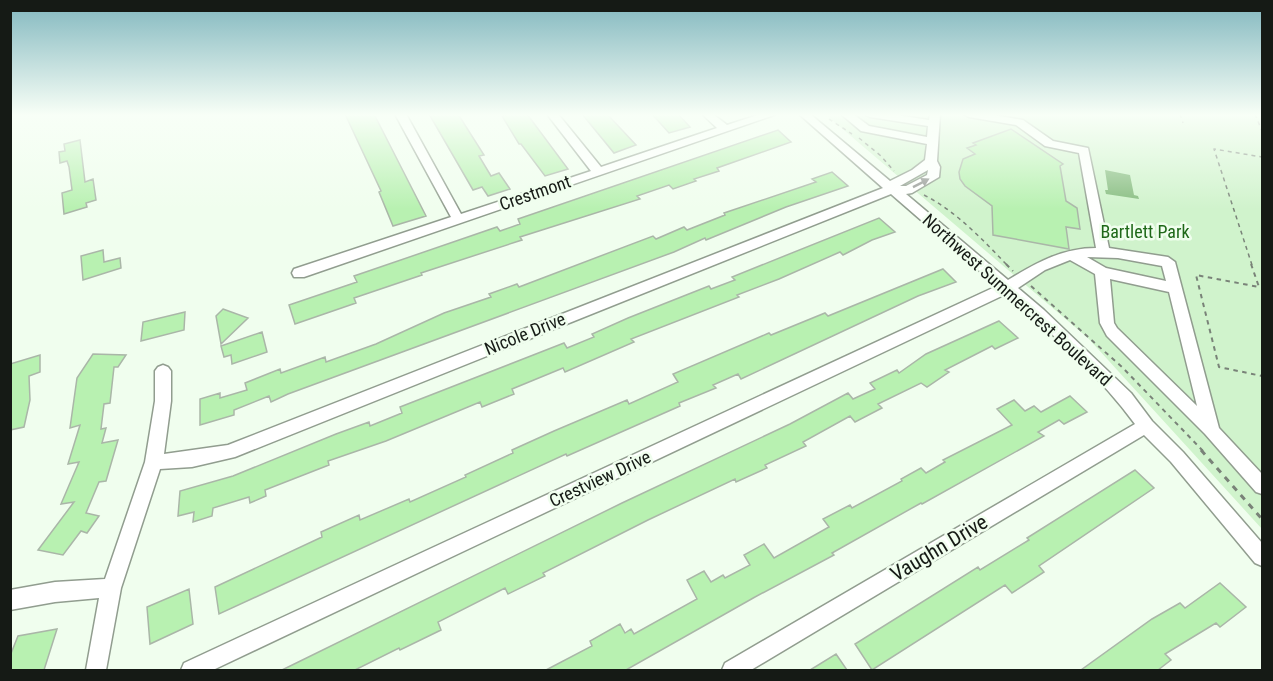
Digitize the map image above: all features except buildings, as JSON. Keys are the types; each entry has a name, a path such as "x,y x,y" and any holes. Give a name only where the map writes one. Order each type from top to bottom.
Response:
{"street":[{"path":"418,146 458,219"},
{"path":"577,146 598,172"},
{"name":"Crestmont","path":"299,273 675,146"},
{"name":"Northwest Summercrest Boulevard","path":"842,146 1008,288 1125,398 1146,426 1177,457 1263,556"},
{"name":"Nicole Drive","path":"154,462 192,459 229,452 893,189 908,190 933,177 933,146"},
{"path":"1058,146 1084,151 1102,250"},
{"name":"Crestview Drive","path":"191,670 1008,288 1041,267 1072,255 1102,250 1168,262 1174,288"},
{"path":"1072,255 1102,272 1174,288 1212,431"},
{"path":"1102,272 1107,324 1112,332 1164,381 1263,486"},
{"path":"96,670 111,588 154,462 164,400 163,371"},
{"name":"Vaughn Drive","path":"732,670 1146,426"},
{"path":"10,600 55,592 111,588"}],"path":[{"path":"1263,157 1214,149 1259,288 1196,275 1219,367 1263,376"}],"green space":[{"name":"Bartlett Park","path":"862,146 1262,146 1262,529 1088,338"}],"shaded area":[{"path":"1105,170 1130,175 1134,195 1139,199 1106,194 1105,190 1108,190"}]}
